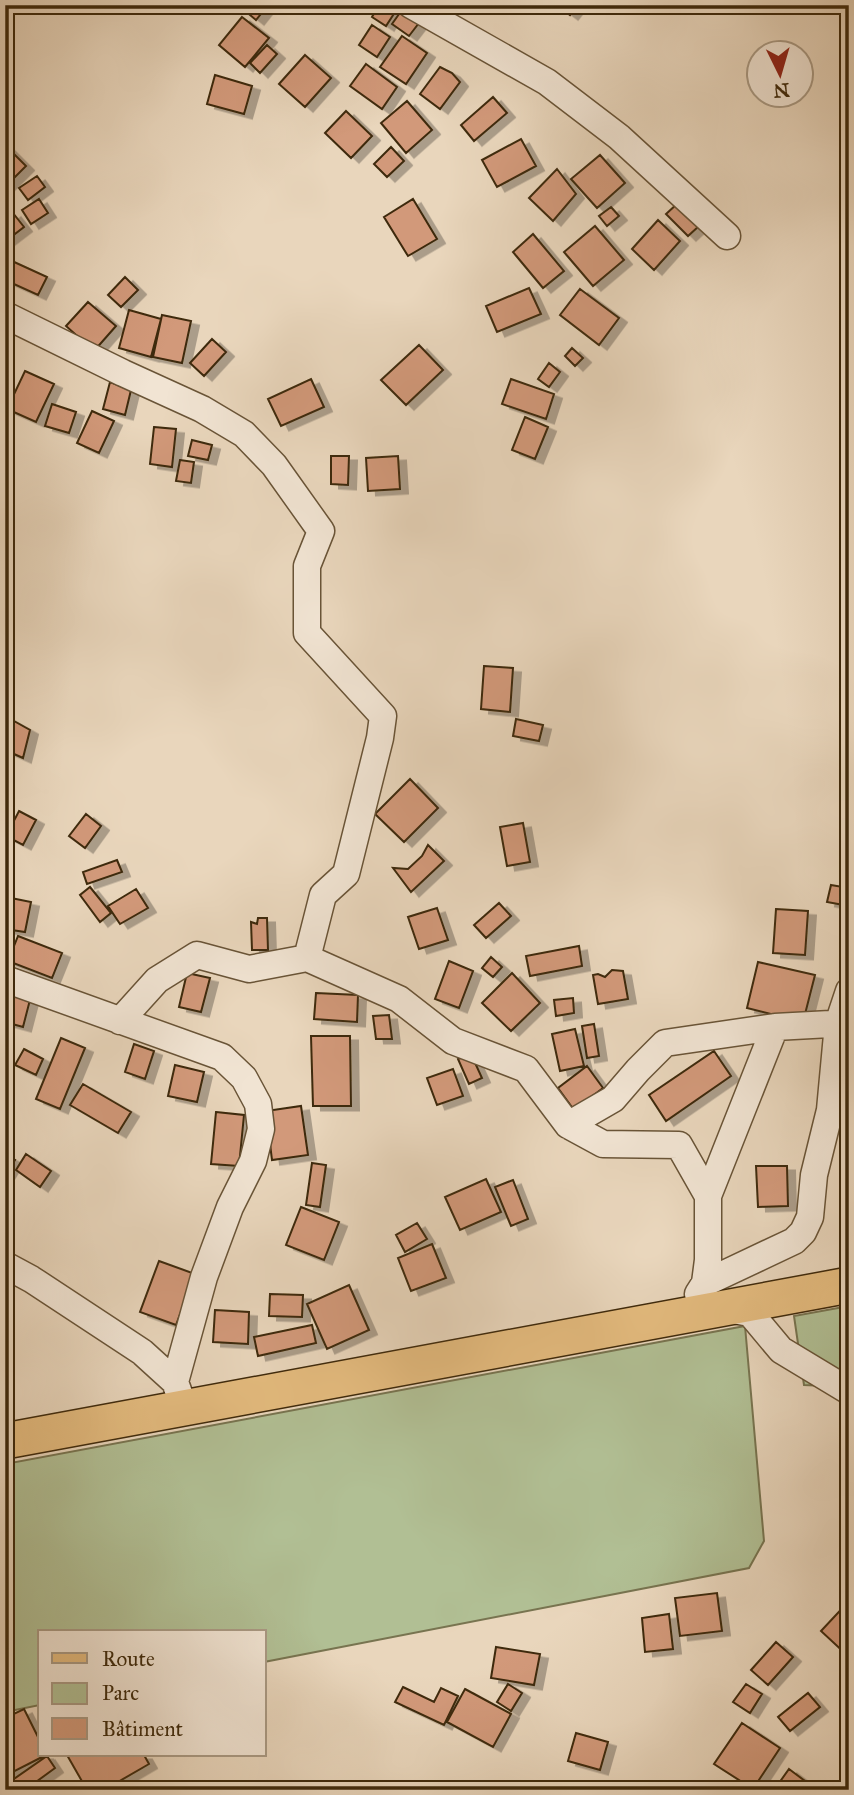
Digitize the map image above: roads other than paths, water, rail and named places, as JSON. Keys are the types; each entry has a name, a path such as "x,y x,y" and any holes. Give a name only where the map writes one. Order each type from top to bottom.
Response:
{"main road":[{"path":"5,1441 179,1395 708,1301 849,1285"}],"street":[{"path":"411,5 547,82 619,137 727,236"},
{"path":"5,315 202,409 244,434 274,465 321,531 307,566 307,633 383,716 346,874 323,895 307,958"},
{"path":"120,1021 158,980 197,955 249,969 307,958 400,999 453,1041 526,1069 568,1125 603,1144 678,1145 708,1196"},
{"path":"5,979 222,1056 244,1078 258,1104 261,1129 253,1161 212,1252 179,1395"},
{"path":"708,1301 794,1241 810,1217 814,1175 830,1110 849,991"},
{"path":"568,1125 613,1099 665,1043 775,1027 844,1024"},
{"path":"708,1301 708,1196 775,1027"},
{"path":"5,1265 31,1279 142,1352 179,1395"},
{"path":"708,1301 750,1313 781,1350 849,1391"}]}
